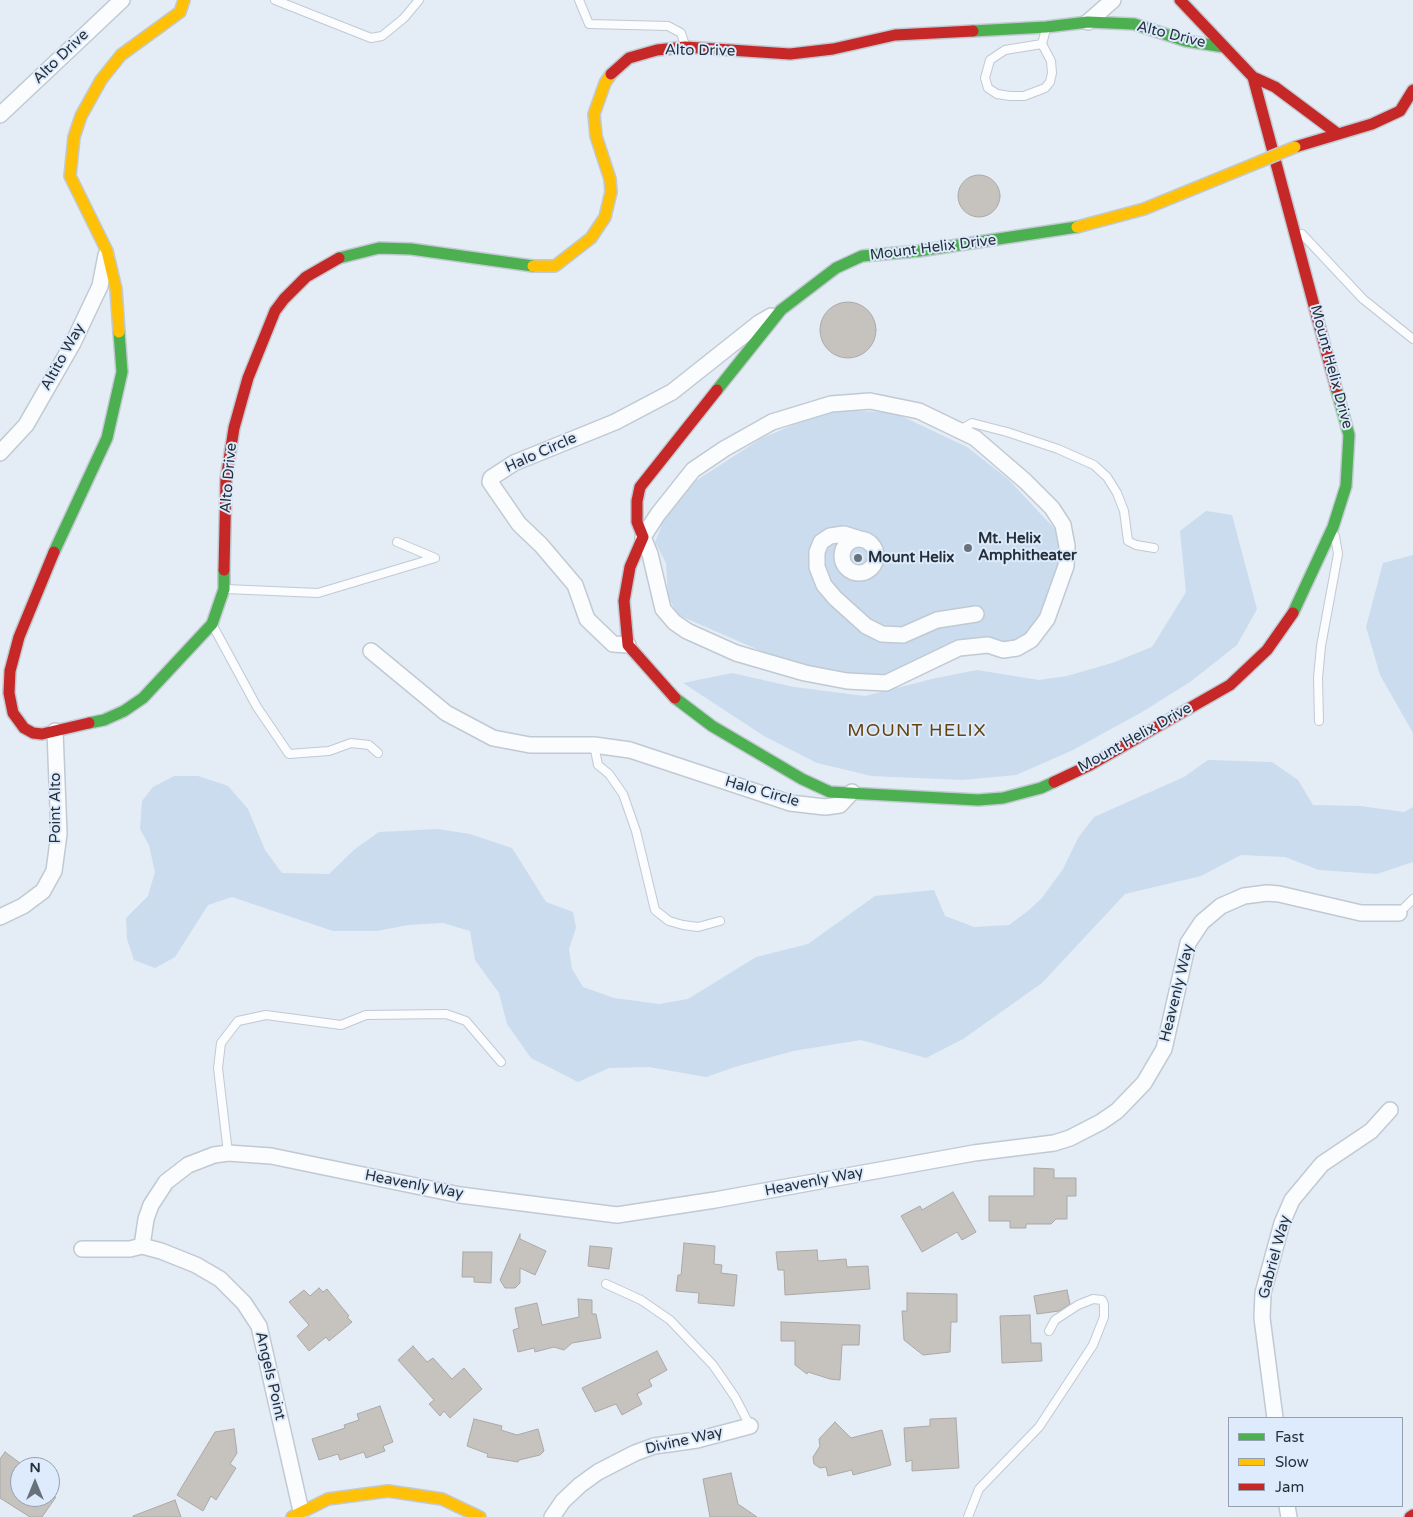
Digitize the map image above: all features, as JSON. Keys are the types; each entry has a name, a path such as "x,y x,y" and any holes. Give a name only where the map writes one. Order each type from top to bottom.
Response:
{"street":[{"name":"Alto Drive","path":"0,115 122,0"},
{"name":"Alto Drive","path":"184,0 180,12 121,54 101,80 81,116 74,137 70,176 107,251 116,289 122,347 122,372 107,438 66,524 19,637 8,682 13,712 17,721 33,733 42,734 104,720 130,707 143,698 212,624 224,589 226,479 234,428 248,378 275,312 284,299 306,277 332,261 354,252 378,248 411,248 544,267 555,266 591,238 600,228 609,205 610,179 598,146 594,125 596,104 605,83 629,58 657,50 685,47 790,54 833,49 895,35 1046,27 1088,22 1134,24 1186,41 1224,47"},
{"path":"1088,22 1113,0"},
{"name":"Mount Helix Drive","path":"1180,0 1253,77 1294,226 1349,435 1346,486 1332,527 1294,611 1282,632 1256,663 1230,685 1090,765 1041,788 1003,798 978,800 830,792 802,779 712,726 670,694 628,645 624,601 630,567 643,537 658,514 693,470 724,449 772,422 831,404 870,401 919,411 975,438 1025,481 1052,508 1063,525 1067,546 1066,566 1061,584 1047,619 1031,640 1017,648 1003,650 988,645 960,648 886,683 847,681 813,674 744,655 687,631 674,622 663,609 650,554 643,537 637,522 637,501 640,487 781,310 836,268 862,256 919,251 1097,224 1144,209 1259,162 1295,147 1372,124 1400,111 1413,90"},
{"path":"1253,77 1275,87 1338,134"},
{"name":"Altito Way","path":"0,453 26,425 73,343 100,286 107,251"},
{"name":"Halo Circle","path":"628,645 613,644 587,619 575,585 541,545 519,524 490,482 491,478 514,463 615,422 672,392 759,323 781,310"},
{"path":"860,539 844,534 830,536 821,542 817,552 816,567 824,585 835,598 866,626 882,634 903,635 938,620 976,614"},
{"name":"Halo Circle","path":"371,651 446,712 493,738 530,745 594,745 630,750 790,803 825,807 840,805 852,792"},
{"name":"Point Alto","path":"0,917 23,906 43,891 54,871 59,834 55,731"},
{"name":"Heavenly Way","path":"142,1246 146,1218 151,1205 166,1182 188,1165 214,1155 228,1153 271,1156 460,1195 617,1215 715,1200 974,1153 1037,1147 1070,1138 1101,1122 1131,1098 1144,1083 1164,1049 1188,943 1202,922 1221,906 1244,896 1267,893 1279,894 1361,913 1400,913"},
{"name":"Gabriel Way","path":"1275,1417 1262,1318 1263,1293 1282,1224 1292,1200 1322,1164 1371,1131 1390,1110"},
{"name":"Angels Point","path":"82,1249 130,1249 142,1246 179,1257 220,1279 244,1303 259,1326 296,1514"},
{"name":"Divine Way","path":"552,1517 563,1501 580,1486 604,1469 635,1453 654,1446 697,1440 750,1426"},
{"path":"296,1514 328,1499 388,1491 422,1494 442,1499 480,1517"}],"lane":[{"path":"274,0 371,38 382,36 404,18 419,0"},
{"path":"579,0 589,24 668,26 681,33 685,47"},
{"path":"1042,44 1005,50 990,60 985,78 988,88 997,94 1024,96 1045,88 1050,82 1052,73 1051,61 1042,44 1046,27"},
{"path":"1294,226 1363,299 1413,339"},
{"path":"960,430 972,423 1058,449 1094,465 1107,477 1117,493 1124,510 1128,541 1136,545 1154,548"},
{"path":"1319,721 1318,678 1321,646 1338,554 1332,527"},
{"path":"224,589 318,593 434,558 398,542"},
{"path":"212,624 257,707 289,754 329,751 351,743 368,745 378,753"},
{"path":"594,745 598,765 609,774 623,794 636,831 655,910 670,921 683,925 698,927 720,921"},
{"path":"1400,913 1413,899"},
{"path":"228,1153 218,1068 221,1043 238,1022 266,1014 341,1025 366,1014 446,1014 466,1022 501,1062"},
{"path":"606,1284 641,1300 670,1320 713,1365 735,1397 750,1426"},
{"path":"968,1517 979,1489 1039,1427 1093,1345 1104,1316 1102,1300 1093,1299 1078,1305 1054,1320 1049,1331"}],"shaded area":[{"path":"832,409 895,413 967,447 1008,479 1052,526 1060,536 1060,559 1056,576 1037,620 1024,637 1013,641 964,643 881,676 833,673 782,660 678,615 668,597 666,563 655,542 669,507 694,482 762,438"},
{"path":"1206,511 1232,515 1257,609 1237,645 1190,682 1142,712 1071,751 1016,775 962,780 872,776 817,763 764,736 683,683 732,673 794,687 865,696 977,670 1039,680 1067,676 1112,663 1152,647 1186,592 1180,531"},
{"path":"1413,555 1413,733 1380,675 1366,627 1383,563"},
{"path":"1208,760 1272,762 1298,780 1313,805 1360,806 1404,812 1413,807 1413,862 1377,874 1319,870 1285,857 1241,855 1201,876 1125,894 1042,983 963,1039 926,1058 861,1040 793,1051 706,1077 649,1067 609,1068 578,1082 531,1058 507,1024 499,993 475,960 470,931 443,923 408,925 377,931 333,931 232,897 208,905 175,957 155,968 134,960 127,939 126,918 148,896 155,872 149,845 140,829 142,801 153,787 174,776 198,776 228,786 248,809 265,850 282,873 329,874 355,849 379,832 437,829 470,834 512,848 546,902 573,912 576,928 569,949 572,969 583,987 614,998 659,1004 688,999 756,957 808,944 875,896 934,890 945,916 974,927 1009,925 1042,898 1063,869 1078,838 1094,817 1184,777"}],"building":[{"path":"979,175 994,181 1000,196 994,211 979,217 964,211 958,196 964,181"},
{"path":"848,302 863,307 871,315 876,330 871,345 863,353 848,358 833,353 825,345 820,330 825,315 833,307"},
{"path":"1034,1168 1054,1169 1054,1178 1076,1178 1076,1196 1067,1196 1067,1219 1056,1219 1051,1224 1026,1224 1026,1228 1010,1228 1010,1221 989,1221 989,1196 1034,1196"},
{"path":"953,1192 976,1232 962,1240 957,1232 922,1252 901,1216 920,1206 922,1210"},
{"path":"520,1234 520,1239 546,1251 535,1275 520,1268 520,1283 515,1288 505,1288 500,1280"},
{"path":"684,1243 715,1246 714,1264 722,1265 721,1273 737,1275 734,1306 698,1303 699,1293 676,1291 678,1275 681,1275"},
{"path":"590,1246 612,1248 609,1269 588,1266"},
{"path":"817,1250 818,1261 846,1259 847,1267 868,1266 870,1289 785,1295 784,1270 778,1270 776,1252"},
{"path":"463,1252 492,1252 491,1283 474,1282 474,1277 462,1277"},
{"path":"319,1288 323,1292 327,1289 352,1322 329,1341 326,1337 309,1351 297,1336 309,1325 289,1302 304,1290 310,1296"},
{"path":"1067,1290 1070,1304 1059,1311 1037,1314 1034,1296"},
{"path":"907,1293 957,1294 957,1322 951,1322 950,1352 923,1355 904,1340 902,1311 907,1311"},
{"path":"578,1299 592,1300 592,1314 596,1314 601,1338 572,1343 564,1350 554,1347 535,1352 534,1348 518,1352 513,1330 519,1328 515,1308 537,1303 542,1325 579,1317"},
{"path":"1030,1315 1031,1343 1041,1343 1042,1361 1002,1363 1000,1316"},
{"path":"781,1322 860,1325 859,1345 842,1345 840,1380 808,1372 807,1374 795,1365 795,1341 781,1341"},
{"path":"413,1346 427,1362 433,1358 452,1379 464,1368 482,1389 450,1418 444,1411 440,1416 429,1404 434,1400 398,1360"},
{"path":"657,1351 667,1370 649,1380 652,1386 637,1394 642,1404 622,1415 616,1404 595,1412 582,1388"},
{"path":"380,1406 393,1442 383,1446 385,1451 366,1458 364,1452 340,1460 338,1454 319,1460 312,1439 345,1428 344,1425 359,1420 357,1414"},
{"path":"956,1418 959,1468 912,1471 912,1460 906,1462 904,1428 930,1426 930,1419"},
{"path":"474,1419 502,1426 501,1430 517,1435 538,1429 544,1451 540,1455 519,1460 518,1462 487,1457 488,1454 467,1446"},
{"path":"835,1422 851,1438 882,1430 891,1465 853,1475 852,1470 828,1476 826,1467 820,1468 814,1464 813,1457 820,1446 819,1439"},
{"path":"234,1429 237,1453 230,1464 236,1468 216,1500 211,1496 203,1511 177,1495 215,1432"},
{"path":"5,1452 12,1457 10,1457 10,1504 0,1498 0,1459"},
{"path":"731,1473 738,1504 757,1517 710,1517 703,1479"},
{"path":"175,1500 181,1517 133,1517 133,1516"},
{"path":"14,1507 49,1507 42,1517 30,1517"}],"traffic: fast":[{"path":"973,31 1046,27 1088,22 1134,24 1186,41 1224,47"},
{"path":"717,390 781,310 836,268 862,256 919,251 1077,227"},
{"path":"339,258 379,248 411,249 533,266"},
{"path":"54,552 107,438 122,372 119,332"},
{"path":"1293,613 1333,527 1346,486 1349,435 1336,388"},
{"path":"89,723 104,720 124,711 143,698 212,624 224,589 224,570"},
{"path":"675,698 712,726 802,779 830,792 978,800 1003,798 1041,788 1054,782"}],"traffic: slow":[{"path":"119,332 116,289 107,251 70,176 74,137 81,116 101,80 121,55 180,12 184,0"},
{"path":"533,266 555,266 591,238 605,217 611,192 610,179 596,136 594,114 605,83 611,74"},
{"path":"1259,162 1295,147"},
{"path":"1077,227 1144,209 1259,162"},
{"path":"292,1517 328,1499 388,1491 442,1499 480,1517"}],"traffic: jam":[{"path":"1180,0 1253,77 1336,388"},
{"path":"611,74 629,58 657,50 685,47 790,54 833,49 895,35 973,31"},
{"path":"1253,77 1275,87 1338,134"},
{"path":"1295,147 1372,124 1400,111 1413,90"},
{"path":"224,570 226,479 234,428 248,378 275,311 284,299 306,277 339,258"},
{"path":"675,698 628,645 624,601 630,567 643,537 637,522 637,501 640,487 717,390"},
{"path":"54,552 19,637 10,671 9,693 13,713 24,728 33,733 42,734 89,723"},
{"path":"1054,782 1090,765 1230,685 1267,650 1293,613"}],"place":[{"name":"Mt. Helix Amphitheater","path":"968,548"},
{"name":"Mount Helix","path":"858,558"}],"district":[{"name":"MOUNT HELIX","path":"917,731"}]}
